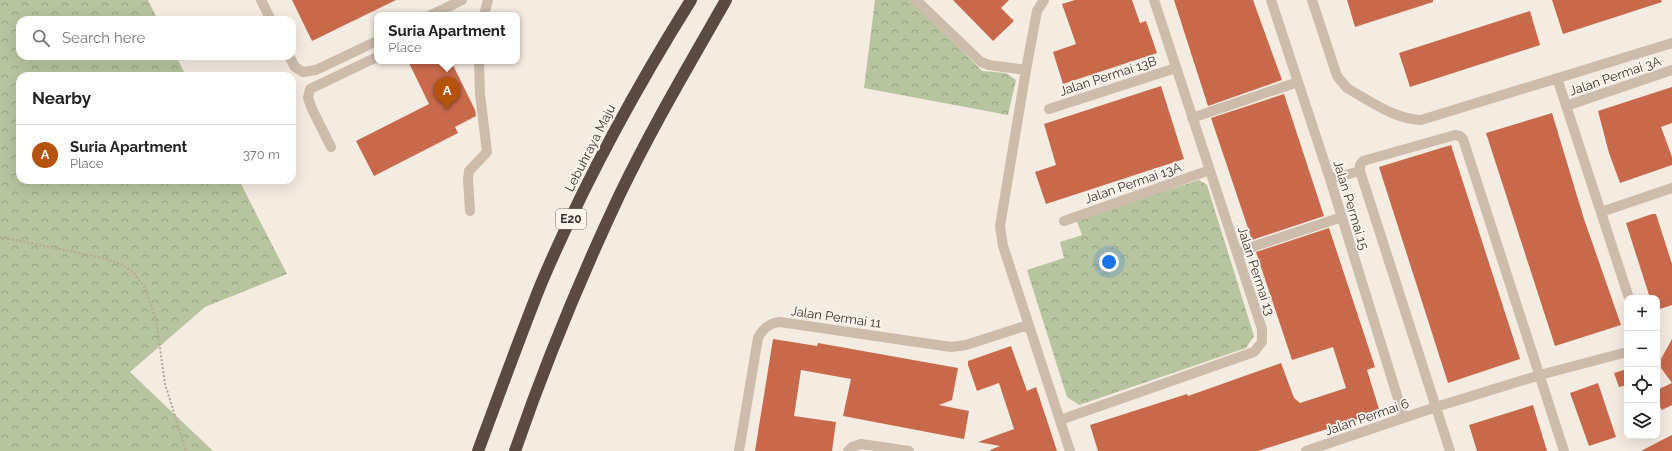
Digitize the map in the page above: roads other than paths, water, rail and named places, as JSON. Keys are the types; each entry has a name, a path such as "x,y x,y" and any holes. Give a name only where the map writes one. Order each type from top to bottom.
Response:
{"highway":[{"name":"Lebuhraya Maju","path":"478,451 542,283 578,202 620,119 691,0"},
{"name":"E20","path":"515,451 539,383 576,293 619,196 681,77 726,0"}],"street":[{"path":"261,0 269,16"},
{"path":"439,12 462,0"},
{"path":"485,12 488,0"},
{"path":"916,0 981,62 989,65 1026,70"},
{"path":"1044,0 1037,11 1000,226 1003,246 1070,451"},
{"name":"Jalan Permai 13","path":"1060,420 1254,352 1262,342 1262,329 1154,0"},
{"name":"Jalan Permai 15","path":"1271,0 1342,217 1404,418"},
{"path":"1312,0 1337,76 1341,83 1353,92 1399,117 1409,120 1421,120 1672,43"},
{"path":"291,60 295,67 304,72 316,70 374,42"},
{"path":"331,147 308,98 310,89 374,58"},
{"path":"470,210 468,180 469,171 487,152 480,94 479,64"},
{"name":"Jalan Permai 13B","path":"1048,109 1176,68"},
{"name":"Jalan Permai 3A","path":"1566,106 1672,70"},
{"path":"1557,78 1628,295"},
{"path":"1192,118 1298,82"},
{"path":"1450,451 1360,171 1360,165 1363,161 1455,135 1460,136 1463,139 1564,451"},
{"name":"Jalan Permai 13A","path":"1064,221 1210,170"},
{"path":"1330,180 1360,171"},
{"path":"1601,212 1672,188"},
{"path":"1237,252 1342,217"},
{"name":"Jalan Permai 11","path":"739,451 758,338 766,326 780,322 951,347 966,345 1028,325"},
{"name":"Jalan Permai 6","path":"1306,451 1436,407 1540,375 1624,353"},
{"path":"848,451 852,446 861,444 908,451"}],"place":[{"name":"Suria Apartment","path":"447,110"}]}
